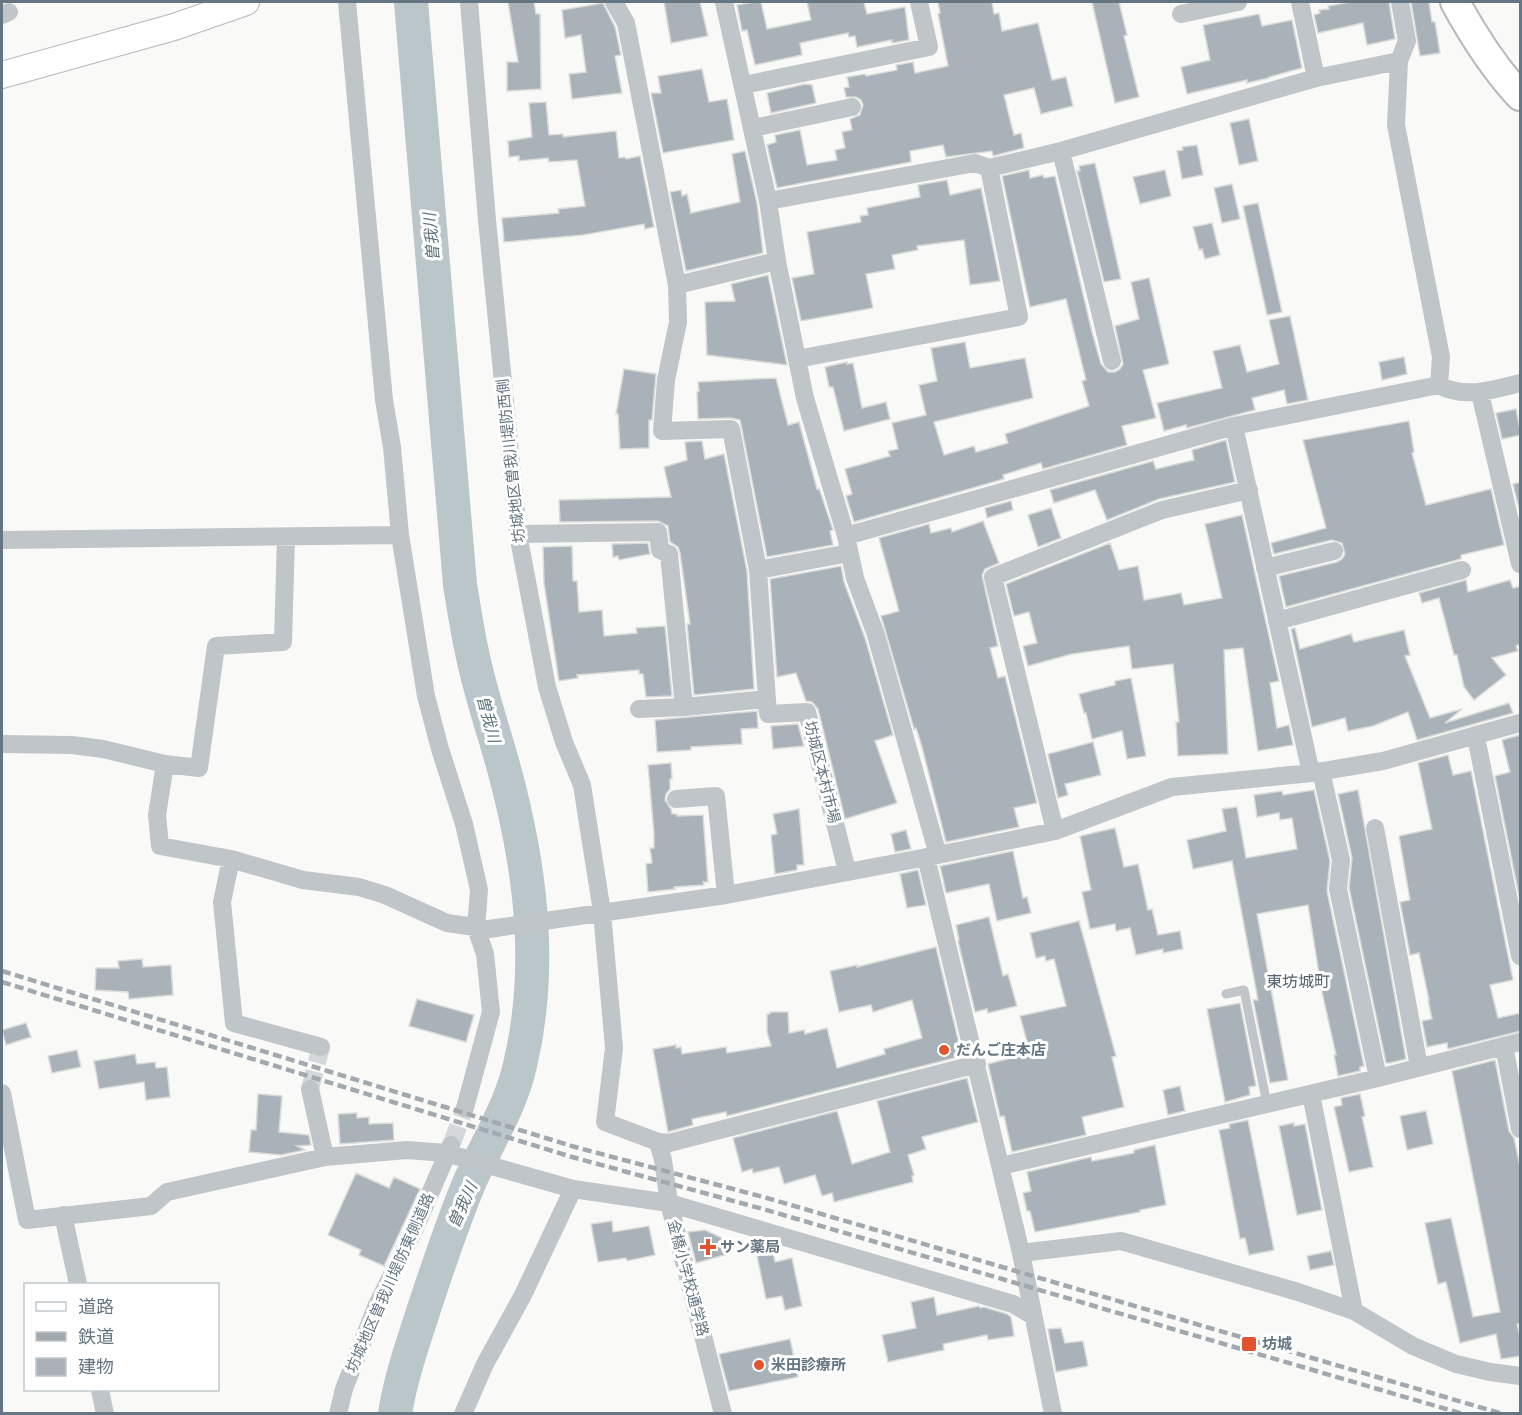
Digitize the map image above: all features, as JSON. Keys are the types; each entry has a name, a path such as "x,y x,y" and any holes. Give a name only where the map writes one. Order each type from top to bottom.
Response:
{"main road":[{"path":"1455,2 1492,61 1521,96"}],"street":[{"path":"2,75 174,27 246,2"},
{"path":"347,2 384,400 392,447 400,536 426,696 464,824 478,890 485,954 491,1012 465,1108"},
{"name":"坊城地区曽我川堤防西側","path":"469,2 487,220 518,534 547,687 564,742 582,785 598,913 614,1048 605,1122 658,1142"},
{"path":"614,2 626,23 677,285 678,322 666,380 662,431 731,429 758,570 766,699 639,709"},
{"path":"724,2 768,201 777,261 805,398 855,578 876,635 932,856 976,1064 1021,1253 1053,1413"},
{"path":"744,85 929,47 919,2"},
{"path":"1181,14 1238,2"},
{"path":"1300,2 1316,78"},
{"path":"1400,2 1407,41 1399,61 1396,125 1441,357 1439,385"},
{"path":"768,201 975,163 989,168 1061,151 1316,78 1399,61"},
{"path":"753,128 852,107"},
{"path":"1061,151 1112,361"},
{"path":"797,359 1019,317 989,168"},
{"path":"677,285 777,261"},
{"path":"758,570 847,545 1234,426 1439,385 1451,391 1480,393 1521,383"},
{"path":"1480,393 1521,564"},
{"path":"1234,426 1277,621 1341,860 1338,889 1378,1078"},
{"path":"1055,831 993,576 1162,510 1248,490"},
{"path":"518,534 658,532 660,550 669,555 684,707"},
{"path":"2,540 400,536"},
{"path":"2,744 103,749 165,764 199,768 216,646 283,642 286,537"},
{"path":"1266,568 1334,551"},
{"path":"1277,621 1462,570"},
{"name":"坊城区本村市場","path":"766,699 768,714 807,712 847,871"},
{"path":"165,764 158,815 160,846 231,859 303,880 359,887 385,895 447,923 482,928 726,895 932,856 1055,831 1172,787 1316,772 1383,761 1521,723"},
{"path":"1476,737 1521,956"},
{"path":"676,799 716,796 726,895"},
{"path":"1375,828 1419,1067"},
{"path":"231,859 222,902 234,1023 321,1047"},
{"path":"1001,1167 1512,1044 1521,1129"},
{"path":"658,1142 669,1143 976,1064"},
{"path":"310,1089 326,1157"},
{"path":"2,1093 27,1220 151,1206 167,1192 326,1157 407,1150 453,1151 568,1187 669,1203 1013,1304 1033,1316"},
{"path":"1311,1094 1354,1311"},
{"name":"金橋小学校通学路","path":"658,1142 669,1203 723,1413"},
{"name":"坊城地区曽我川堤防東側道路","path":"338,1413 344,1389 376,1307 453,1151"},
{"path":"463,1413 485,1364 523,1295 568,1187"},
{"path":"63,1215 78,1283"},
{"path":"1021,1253 1121,1241 1298,1292 1354,1311 1413,1346 1456,1364 1521,1376"},
{"path":"100,1391 105,1413"}],"lane":[{"path":"1226,993 1244,990 1266,1104"}],"building":[{"path":"508,2 534,2 536,14 540,14 541,89 507,91 507,62 518,62"},
{"path":"664,2 700,2 708,36 671,43"},
{"path":"761,2 767,29 811,20 807,2 864,2 867,14 905,7 909,40 892,43 892,40 857,47 855,36 849,37 848,33 800,43 802,55 755,65 747,30 742,31 737,5"},
{"path":"938,2 992,2 994,14 999,13 1002,31 1038,23 1052,80 1066,77 1073,106 1041,114 1034,88 1004,95 1014,135 1021,133 1024,148 993,156 992,151 946,157 943,145 910,151 911,162 777,188 767,145 776,142 775,135 800,130 807,165 837,160 835,150 845,148 842,132 852,130 850,119 860,115 863,105 856,97 846,97 844,88 849,87 847,77 897,70 896,65 913,62 915,73 948,66 938,14 940,13"},
{"path":"1092,2 1119,2 1127,35 1124,36 1139,97 1115,103"},
{"path":"1350,2 1389,2 1395,39 1367,45 1363,23 1318,33 1314,15 1320,13 1319,10"},
{"path":"1411,2 1429,2 1440,53 1420,56"},
{"path":"603,3 615,27 621,55 615,56 622,93 572,99 569,74 586,72 581,35 565,38 562,10"},
{"path":"1259,14 1262,26 1292,20 1302,68 1247,83 1247,80 1187,94 1181,67 1210,60 1203,25"},
{"path":"702,69 709,102 727,99 734,140 663,153 651,93 661,93 658,76"},
{"path":"805,84 812,85 816,103 771,113 767,93"},
{"path":"546,102 549,135 563,134 563,137 616,131 619,158 640,156 654,227 645,229 644,224 583,235 504,242 502,218 559,213 558,209 585,206 577,160 549,162 548,158 519,161 519,156 509,157 508,141 532,137 529,103"},
{"path":"1249,119 1258,161 1239,165 1230,123"},
{"path":"1197,145 1203,175 1182,179 1177,151 1183,150 1182,147"},
{"path":"745,151 757,203 763,253 686,271 670,192 681,190 682,196 687,194 691,213 740,202 732,154"},
{"path":"1095,163 1121,279 1104,282 1077,171 1080,171 1079,166"},
{"path":"1029,170 1030,178 1043,175 1044,178 1055,176 1092,332 1101,364 1108,372 1115,372 1123,364 1115,326 1139,319 1131,282 1149,278 1169,364 1143,370 1156,418 1122,426 1127,445 1043,469 1041,463 1003,475 1004,479 854,522 846,496 852,494 845,469 890,456 888,451 898,449 892,423 926,415 919,385 937,381 931,348 965,342 970,368 1025,358 1033,398 934,422 944,455 974,446 976,452 1008,443 1005,434 1089,406 1082,381 1086,380 1066,299 1030,307 1002,176"},
{"path":"1165,170 1171,196 1140,204 1133,177"},
{"path":"947,180 950,195 981,188 1000,281 970,285 964,240 917,246 918,250 892,255 895,269 866,274 873,308 801,321 792,278 814,274 807,232 861,222 860,216 868,215 867,208 920,197 918,185"},
{"path":"1232,184 1240,219 1222,223 1214,188"},
{"path":"1258,203 1282,312 1267,315 1243,206"},
{"path":"1212,223 1220,255 1205,259 1202,249 1199,250 1193,227"},
{"path":"768,275 787,365 707,355 705,302 735,301 731,284"},
{"path":"1290,316 1308,400 1287,404 1284,390 1252,398 1255,410 1187,428 1186,425 1164,431 1157,403 1222,388 1213,351 1240,345 1247,372 1279,364 1269,320"},
{"path":"1404,357 1407,374 1382,380 1379,362"},
{"path":"847,362 847,364 853,363 862,408 886,402 890,419 844,431 833,387 829,387 825,367"},
{"path":"624,369 656,374 652,420 649,420 649,448 620,449 618,414 616,414"},
{"path":"776,378 788,425 799,422 817,489 819,488 833,530 830,531 833,545 767,557 740,420 698,419 697,392 699,391 698,382"},
{"path":"1516,409 1521,435 1502,439 1496,413"},
{"path":"1409,421 1414,452 1412,453 1426,505 1491,489 1504,545 1461,555 1461,559 1286,607 1279,576 1337,562 1345,554 1342,543 1332,540 1274,554 1271,543 1326,528 1303,440"},
{"path":"1226,440 1235,482 1159,499 1107,520 1095,490 1054,503 1050,490 1153,461 1156,469 1194,460 1192,450"},
{"path":"702,441 705,459 724,454 747,571 754,689 694,695 687,624 690,624 680,553 678,547 670,542 668,526 658,521 560,522 559,500 671,497 664,467 687,460 685,442"},
{"path":"1521,482 1521,517 1513,484"},
{"path":"1011,501 1013,510 987,518 985,508"},
{"path":"1051,508 1061,538 1038,547 1028,515"},
{"path":"1242,515 1279,681 1270,683 1277,728 1289,725 1293,745 1258,751 1243,648 1224,650 1228,754 1178,756 1176,722 1179,722 1173,664 1132,669 1129,646 1072,654 1028,666 1023,646 1037,643 1029,612 1014,616 1006,584 1110,543 1119,570 1138,566 1144,600 1181,593 1184,605 1222,598 1205,524"},
{"path":"983,521 999,563 985,569 982,575 998,646 990,648 998,678 1005,676 1037,803 1014,808 1019,827 946,842 922,747 916,728 914,729 881,616 899,611 879,538 929,524 931,533 951,528 952,532"},
{"path":"648,543 650,554 619,560 618,556 613,557 612,544"},
{"path":"572,546 573,581 577,581 579,612 602,610 604,636 637,633 636,628 665,626 672,696 646,697 643,674 639,674 639,670 577,675 578,678 559,681 544,583 543,547"},
{"path":"841,566 844,582 865,638 893,735 875,741 897,803 845,819 818,709 812,702 806,701 796,673 777,677 770,579"},
{"path":"1466,580 1468,592 1510,580 1513,588 1521,586 1521,644 1516,646 1518,651 1492,658 1506,675 1474,700 1464,687 1457,655 1454,655 1439,598 1422,603 1419,593"},
{"path":"1295,628 1300,649 1351,634 1354,642 1404,630 1410,655 1405,656 1430,718 1462,709 1445,723 1509,703 1513,713 1417,740 1408,712 1373,726 1348,731 1345,718 1312,727 1291,629"},
{"path":"1131,678 1146,756 1127,759 1122,731 1092,739 1079,694 1115,685 1115,681"},
{"path":"757,711 758,728 741,729 742,744 657,752 655,720"},
{"path":"798,724 804,746 773,749 771,726"},
{"path":"1520,735 1520,901 1495,776 1510,772 1502,740"},
{"path":"1093,742 1101,775 1065,784 1068,795 1058,798 1048,754"},
{"path":"1448,755 1453,775 1471,771 1513,980 1490,985 1498,1018 1521,1013 1521,1031 1448,1049 1447,1043 1427,1047 1422,1021 1432,1019 1419,953 1410,955 1400,902 1410,900 1399,836 1432,829 1418,763"},
{"path":"671,763 672,779 670,779 670,789 665,800 672,814 677,814 677,816 703,815 708,882 703,882 704,885 648,892 646,864 652,863 650,848 654,848 654,834 648,765"},
{"path":"1314,790 1330,861 1327,891 1364,1066 1360,1067 1360,1071 1338,1076 1308,905 1257,914 1288,1080 1270,1083 1253,1000 1258,1000 1232,861 1193,869 1187,840 1226,831 1222,809 1237,807 1246,858 1297,849 1292,818 1280,820 1279,813 1257,817 1254,795 1282,791 1283,795"},
{"path":"1358,790 1406,1059 1390,1063 1386,1063 1349,888 1352,858 1338,794"},
{"path":"799,809 804,865 797,865 797,870 775,874 771,835 777,834 773,814"},
{"path":"1115,828 1124,867 1138,864 1148,910 1152,909 1158,935 1180,931 1183,949 1163,953 1163,949 1136,955 1130,928 1116,931 1115,924 1090,929 1082,892 1091,890 1080,836"},
{"path":"906,830 911,849 895,852 891,834"},
{"path":"1013,851 1023,898 1027,897 1031,913 997,921 989,884 946,893 940,866"},
{"path":"918,870 926,905 907,908 900,874"},
{"path":"989,917 1003,976 1008,974 1017,1006 988,1013 987,1009 975,1012 956,925"},
{"path":"1079,921 1116,1056 1112,1057 1124,1107 1082,1117 1086,1135 1012,1152 1004,1116 1000,1117 988,1064 1030,1053 1020,1016 1066,1006 1054,959 1046,961 1045,956 1036,958 1030,933"},
{"path":"936,947 962,1056 727,1116 726,1112 692,1119 693,1125 668,1132 653,1049 676,1045 676,1048 681,1047 682,1054 726,1047 727,1053 771,1046 767,1032 767,1014 788,1012 789,1033 804,1030 805,1034 827,1028 837,1068 885,1054 884,1049 922,1038 912,1000 873,1012 871,1005 839,1012 830,971 857,965 857,967"},
{"path":"142,959 143,967 171,965 173,995 129,999 128,992 95,990 96,968 119,968 118,961"},
{"path":"417,999 474,1015 466,1042 409,1026"},
{"path":"1240,1003 1256,1086 1249,1087 1250,1095 1225,1102 1207,1009"},
{"path":"26,1023 31,1037 6,1045 2,1030"},
{"path":"77,1050 81,1067 52,1073 48,1056"},
{"path":"135,1054 137,1064 155,1062 156,1068 167,1067 170,1097 146,1100 144,1082 99,1089 94,1061"},
{"path":"1495,1060 1509,1131 1514,1138 1521,1171 1521,1324 1517,1324 1521,1340 1521,1356 1501,1359 1496,1334 1460,1343 1446,1282 1438,1284 1425,1223 1451,1218 1473,1317 1500,1312 1452,1071"},
{"path":"967,1078 978,1122 922,1137 926,1149 908,1155 914,1175 912,1176 913,1182 834,1202 832,1193 822,1196 815,1175 784,1184 779,1167 753,1173 752,1169 742,1172 733,1138 837,1111 852,1164 890,1152 877,1101"},
{"path":"1180,1086 1185,1111 1168,1115 1163,1090"},
{"path":"258,1094 282,1096 279,1132 309,1135 311,1145 297,1146 305,1150 281,1155 249,1152 251,1130 256,1130"},
{"path":"1360,1094 1365,1116 1362,1117 1373,1167 1349,1172 1334,1107 1342,1105 1341,1098"},
{"path":"1426,1111 1433,1144 1407,1150 1400,1116"},
{"path":"357,1113 357,1118 369,1117 369,1124 393,1123 394,1140 340,1144 338,1114"},
{"path":"1248,1120 1274,1250 1249,1255 1245,1238 1240,1239 1219,1130 1230,1128 1229,1124"},
{"path":"1294,1123 1294,1126 1305,1124 1322,1210 1297,1215 1279,1126"},
{"path":"1155,1145 1166,1205 1035,1232 1023,1193 1031,1191 1027,1172 1091,1157 1092,1161 1134,1153 1134,1150"},
{"path":"356,1173 389,1188 394,1177 420,1189 384,1266 359,1255 361,1250 328,1235"},
{"path":"612,1221 613,1232 649,1226 655,1255 627,1261 626,1258 598,1262 591,1224"},
{"name":"サン薬局","path":"705,1230 724,1239 728,1254 696,1263 688,1232"},
{"path":"1331,1251 1334,1265 1310,1270 1307,1256"},
{"path":"773,1252 775,1262 792,1258 802,1306 785,1310 782,1296 766,1299 757,1256"},
{"path":"934,1297 937,1315 979,1306 1007,1314 1011,1317 1014,1336 988,1340 987,1335 943,1344 944,1350 888,1362 882,1335 916,1328 911,1302"},
{"path":"1061,1328 1065,1343 1083,1341 1088,1366 1056,1372 1048,1329"},
{"name":"米田診療所","path":"790,1339 798,1377 729,1391 719,1354"}],"waterway":[{"name":"曽我川","path":"395,1414 410,1353 450,1232 470,1181 505,1110 516,1080 527,1030 532,961 524,857 505,771 476,669 460,585 411,2"}],"tunnel":[{"path":"310,1089 321,1047"},
{"path":"452,1143 465,1108"}],"railway":[{"path":"2,971 575,1147 767,1198 1503,1414"},
{"path":"2,982 572,1157 763,1209 1463,1414"}],"place":[{"name":"だんご庄本店","path":"944,1050"},
{"name":"サン薬局","path":"708,1247"},
{"name":"坊城","path":"1249,1344"},
{"name":"米田診療所","path":"759,1365"}],"district":[{"name":"東坊城町","path":"1298,981"}]}
